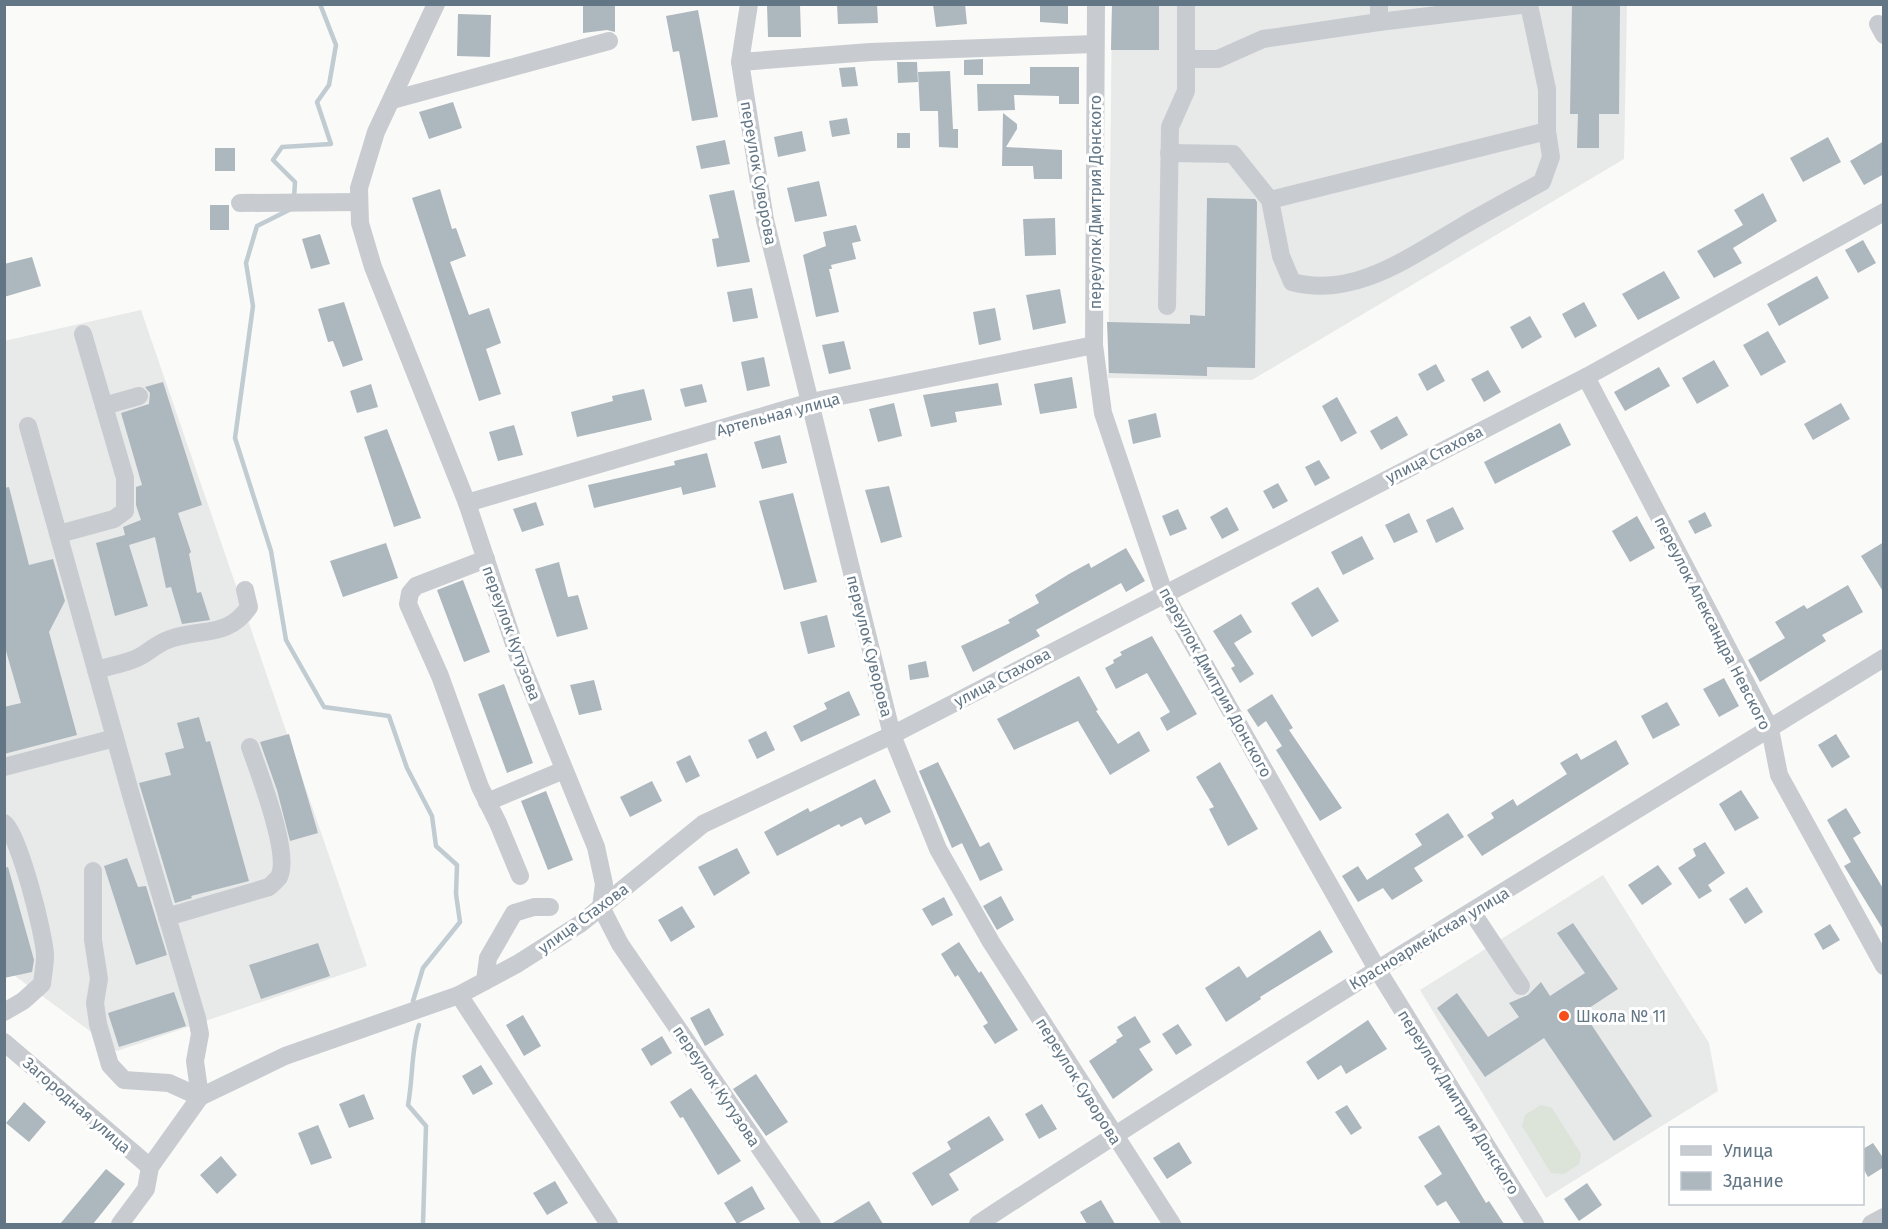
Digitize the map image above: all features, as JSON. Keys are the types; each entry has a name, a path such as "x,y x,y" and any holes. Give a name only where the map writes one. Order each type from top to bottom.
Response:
{"street":[{"name":"переулок Кутузова","path":"436,4 376,132 359,188 360,223 373,267 467,503 518,656 596,847 604,884 601,907 620,944 812,1224"},
{"name":"переулок Суворова","path":"749,4 740,62 765,220 892,735 938,849 992,942 1113,1136 1172,1224"},
{"name":"переулок Дмитрия Донского","path":"1096,4 1094,345 1103,413 1164,593 1377,969 1535,1224"},
{"path":"1167,306 1170,127 1186,91 1186,4"},
{"path":"1169,153 1233,154 1270,200 1281,256 1292,282 1308,287 1338,285 1391,269 1542,182 1551,157 1547,131 1547,89 1529,5 1379,13 1263,39 1218,59 1186,59"},
{"path":"392,100 609,41"},
{"path":"740,62 870,52 1095,44"},
{"path":"1270,200 1547,131"},
{"path":"240,203 359,202"},
{"name":"улица Стахова","path":"120,1224 146,1189 150,1167 200,1097 285,1056 459,995 517,964 601,907 703,824 892,735 1586,376 1884,212"},
{"path":"59,534 114,519 125,511 125,478 83,333"},
{"name":"Артельная улица","path":"467,503 811,402 1094,345"},
{"name":"переулок Александра Невского","path":"1586,376 1770,729 1779,775 1884,966"},
{"path":"104,406 139,396"},
{"path":"28,426 115,738 197,1017 200,1035 195,1061 200,1097"},
{"path":"486,559 416,586 410,593 408,604 440,676 487,802 520,876"},
{"path":"96,670 140,657 157,644 173,638 222,629 239,621 249,607 245,590"},
{"name":"Красноармейская улица","path":"978,1224 1377,969 1884,658"},
{"path":"4,767 115,738"},
{"path":"167,917 270,887 279,878 282,865 280,841 250,747"},
{"path":"487,802 564,770"},
{"path":"4,823 10,826 20,848 45,954 42,984 23,1001 4,1012"},
{"path":"93,871 93,940 99,979 94,1003 110,1065 124,1080 169,1083 200,1097"},
{"path":"485,981 488,958 514,913 534,907 550,907"},
{"path":"1472,912 1521,986"},
{"path":"459,995 609,1224"},
{"name":"Загородная улица","path":"4,1042 150,1167"},
{"path":"1871,1224 1884,1217"}],"shaded area":[{"path":"1112,5 1627,5 1624,159 1252,380 1108,378"},
{"path":"141,310 367,966 117,1051 11,973 4,957 4,341"},
{"name":"Школа № 11","path":"1603,875 1709,1043 1718,1091 1546,1198 1420,990"},
{"path":"1541,1105 1552,1108 1581,1154 1579,1164 1564,1174 1551,1173 1522,1126 1525,1115"}],"building":[{"path":"583,4 615,4 615,32 607,30 583,33"},
{"path":"767,4 800,4 801,37 768,37"},
{"path":"837,4 877,4 878,23 838,24"},
{"path":"933,4 965,4 967,24 936,27"},
{"path":"1040,4 1068,4 1068,24 1040,22"},
{"path":"1112,4 1159,4 1159,50 1111,50"},
{"path":"1572,4 1620,4 1619,114 1599,114 1599,148 1577,148 1578,114 1570,114"},
{"path":"698,10 718,117 692,121 679,51 673,52 666,16"},
{"path":"458,14 491,15 490,57 457,56"},
{"path":"983,59 983,75 964,75 964,60"},
{"path":"897,62 917,62 918,82 898,83"},
{"path":"855,67 858,86 842,87 839,68"},
{"path":"1030,67 1079,67 1079,104 1059,104 1059,96 1014,95 1015,110 978,111 977,84 1030,84"},
{"path":"950,71 953,129 958,129 958,148 939,147 938,111 920,111 918,72"},
{"path":"453,102 462,128 429,139 419,112"},
{"path":"1003,113 1017,124 1017,129 1006,147 1062,150 1062,179 1034,179 1033,166 1002,166"},
{"path":"847,118 850,134 832,137 829,121"},
{"path":"802,131 806,151 778,157 774,137"},
{"path":"897,133 910,133 910,148 897,148"},
{"path":"1828,137 1841,162 1803,182 1790,158"},
{"path":"725,140 730,164 701,169 696,146"},
{"path":"1884,141 1884,174 1864,185 1850,161"},
{"path":"215,148 235,148 235,171 215,171"},
{"path":"819,181 827,216 795,222 787,188"},
{"path":"440,189 452,229 456,228 466,256 450,262 469,315 489,308 501,343 486,349 501,394 479,401 412,198"},
{"path":"734,190 750,262 717,267 712,239 719,238 709,195"},
{"path":"1763,193 1777,221 1733,248 1742,263 1714,278 1697,251 1743,225 1734,210"},
{"path":"1207,198 1255,199 1257,202 1255,368 1207,367 1207,376 1109,373 1107,322 1190,324 1190,315 1205,316"},
{"path":"210,205 229,205 229,230 210,230"},
{"path":"1055,218 1056,255 1025,256 1023,219"},
{"path":"856,225 861,241 852,243 856,259 831,265 832,269 829,269 839,312 816,317 803,255 826,246 823,232"},
{"path":"320,234 330,264 311,269 302,239"},
{"path":"1863,240 1876,263 1858,273 1845,250"},
{"path":"32,257 41,286 4,297 4,264"},
{"path":"1664,271 1680,298 1638,320 1622,294"},
{"path":"1817,276 1829,298 1779,326 1767,304"},
{"path":"752,288 758,318 733,322 727,292"},
{"path":"1060,289 1066,323 1033,330 1026,295"},
{"path":"344,302 363,360 343,367 333,341 328,342 318,309"},
{"path":"1584,302 1597,326 1575,338 1562,314"},
{"path":"995,308 1001,340 979,345 973,312"},
{"path":"1530,316 1542,337 1522,349 1510,327"},
{"path":"1768,331 1786,362 1761,376 1743,345"},
{"path":"844,341 851,369 829,374 822,345"},
{"path":"764,357 770,386 747,391 741,362"},
{"path":"1714,360 1729,386 1697,404 1682,378"},
{"path":"1436,364 1445,381 1427,391 1418,374"},
{"path":"1659,367 1670,386 1625,411 1614,392"},
{"path":"1488,370 1501,392 1484,402 1471,379"},
{"path":"1072,377 1077,408 1040,414 1034,384"},
{"path":"163,382 202,505 178,513 191,552 189,554 197,593 201,592 210,620 182,624 171,587 166,588 155,537 129,545 148,606 115,616 96,543 125,535 123,527 141,520 136,505 136,487 142,485 121,413 149,404 150,393 145,387"},
{"path":"998,383 1002,405 955,412 957,422 931,427 923,395"},
{"path":"371,384 378,407 357,413 350,391"},
{"path":"702,384 707,402 685,407 680,389"},
{"path":"644,389 652,420 577,437 571,412 613,401 612,396"},
{"path":"1337,397 1357,433 1341,442 1322,406"},
{"path":"894,403 902,436 878,442 869,409"},
{"path":"1841,403 1850,419 1813,440 1804,424"},
{"path":"1156,413 1161,437 1133,444 1128,420"},
{"path":"1397,416 1408,435 1381,450 1370,431"},
{"path":"1560,423 1571,445 1495,484 1484,462"},
{"path":"514,425 523,455 498,461 489,432"},
{"path":"387,429 421,518 394,527 364,437"},
{"path":"780,435 787,463 762,469 754,442"},
{"path":"707,453 716,487 683,495 681,487 594,508 588,485 675,465 674,461"},
{"path":"1319,460 1330,478 1315,486 1305,467"},
{"path":"1278,483 1288,501 1273,509 1263,491"},
{"path":"889,486 902,537 881,543 865,490"},
{"path":"9,487 29,565 53,559 65,601 49,632 77,735 4,754 4,707 21,703 4,644 4,488"},
{"path":"793,493 817,582 784,590 759,501"},
{"path":"536,502 544,525 522,532 513,509"},
{"path":"1227,507 1239,530 1222,539 1210,517"},
{"path":"1453,507 1464,529 1436,543 1426,520"},
{"path":"1178,509 1187,529 1170,536 1162,516"},
{"path":"1705,512 1712,526 1695,534 1688,521"},
{"path":"1409,513 1418,532 1394,543 1385,525"},
{"path":"1637,516 1655,548 1630,562 1612,531"},
{"path":"1362,536 1374,559 1343,575 1331,552"},
{"path":"1884,542 1884,593 1861,556"},
{"path":"386,543 398,578 343,597 330,561"},
{"path":"1126,548 1145,581 1126,592 1121,583 1036,630 1040,636 973,672 961,646 1010,623 1008,620 1039,603 1035,595 1069,574 1089,563 1091,568"},
{"path":"559,562 568,597 578,595 588,629 557,637 535,569"},
{"path":"463,580 490,652 464,662 437,590"},
{"path":"1848,585 1863,612 1822,635 1826,641 1760,682 1748,660 1785,638 1775,622 1804,605 1807,609"},
{"path":"1318,587 1339,621 1312,637 1291,603"},
{"path":"1241,614 1252,632 1234,643 1254,674 1240,683 1231,668 1235,666 1213,631"},
{"path":"827,615 835,647 808,654 800,622"},
{"path":"1152,636 1197,714 1167,731 1160,718 1170,712 1147,673 1116,689 1105,668 1122,655 1120,652"},
{"path":"926,661 929,677 910,680 908,665"},
{"path":"1079,676 1098,710 1096,711 1118,744 1139,731 1150,751 1110,775 1078,721 1014,750 997,719"},
{"path":"1724,678 1739,706 1719,717 1703,689"},
{"path":"594,680 602,710 579,715 570,685"},
{"path":"504,684 533,763 507,773 478,694"},
{"path":"849,691 860,715 801,742 793,726 827,709 824,703"},
{"path":"1272,694 1293,728 1289,730 1342,808 1320,821 1276,750 1282,746 1266,721 1258,727 1247,710"},
{"path":"1667,702 1680,725 1653,739 1641,716"},
{"path":"199,717 206,742 210,741 249,881 191,896 192,898 175,903 139,783 171,775 165,753 184,748 177,723"},
{"path":"766,731 775,750 757,759 748,740"},
{"path":"289,734 318,833 290,841 277,790 260,742"},
{"path":"1836,734 1850,757 1832,768 1818,745"},
{"path":"1616,740 1629,764 1482,856 1467,835 1494,818 1491,813 1513,799 1517,806 1567,774 1560,763 1577,753 1581,760"},
{"path":"690,755 700,776 686,783 676,762"},
{"path":"938,762 980,847 989,842 1003,870 980,881 962,843 952,848 919,771"},
{"path":"1220,762 1258,829 1228,846 1209,809 1214,807 1196,777"},
{"path":"875,779 891,812 865,825 861,817 841,827 839,824 777,856 764,832 808,808 810,812"},
{"path":"652,781 662,801 630,817 620,797"},
{"path":"1741,790 1759,818 1735,831 1719,804"},
{"path":"546,791 573,860 548,870 521,801"},
{"path":"1846,808 1861,833 1853,838 1884,890 1884,931 1844,866 1851,862 1827,820"},
{"path":"1448,813 1464,837 1414,868 1423,881 1392,900 1383,888 1358,902 1342,876 1358,866 1367,880 1422,845 1415,834"},
{"path":"1705,842 1725,873 1708,885 1712,891 1699,899 1678,868 1696,856 1693,849"},
{"path":"737,848 750,873 714,896 698,867"},
{"path":"127,858 138,887 146,886 167,955 136,965 104,866"},
{"path":"1658,865 1672,884 1642,905 1628,885"},
{"path":"8,867 34,960 32,972 4,978 4,868"},
{"path":"1747,887 1763,912 1745,924 1729,899"},
{"path":"1001,896 1014,920 997,930 983,906"},
{"path":"944,897 953,915 932,926 922,909"},
{"path":"682,906 695,927 671,942 658,920"},
{"path":"1573,923 1618,989 1583,1012 1652,1116 1614,1141 1544,1038 1485,1077 1437,1008 1457,993 1488,1037 1519,1017 1509,1003 1528,995 1541,982 1550,996 1585,973 1557,933"},
{"path":"1830,924 1840,940 1823,950 1814,934"},
{"path":"1320,930 1333,952 1260,997 1261,999 1226,1022 1205,988 1239,966 1247,978"},
{"path":"959,942 979,973 981,971 1018,1030 995,1044 983,1026 988,1023 958,975 955,977 941,954"},
{"path":"318,943 330,976 261,999 249,965"},
{"path":"174,992 186,1026 119,1047 108,1013"},
{"path":"709,1008 724,1035 705,1046 690,1018"},
{"path":"523,1015 541,1046 524,1056 506,1025"},
{"path":"1135,1016 1151,1042 1139,1049 1153,1070 1113,1099 1089,1061 1117,1042 1116,1040 1123,1036 1117,1027"},
{"path":"1368,1020 1387,1049 1346,1074 1341,1065 1318,1080 1306,1062"},
{"path":"1178,1024 1192,1045 1176,1055 1162,1034"},
{"path":"662,1036 672,1053 651,1066 641,1049"},
{"path":"481,1065 493,1084 473,1095 462,1076"},
{"path":"756,1074 788,1122 766,1136 733,1089"},
{"path":"691,1088 741,1161 718,1175 683,1117 680,1118 670,1102"},
{"path":"364,1094 374,1119 349,1128 339,1104"},
{"path":"24,1102 46,1122 29,1142 6,1123"},
{"path":"1042,1104 1057,1129 1039,1139 1025,1114"},
{"path":"1347,1105 1362,1128 1351,1135 1335,1112"},
{"path":"989,1116 1004,1140 949,1174 959,1190 932,1206 912,1173 951,1149 947,1142"},
{"path":"318,1125 332,1158 311,1165 298,1133"},
{"path":"1439,1125 1486,1203 1489,1201 1504,1224 1461,1224 1446,1201 1437,1206 1424,1186 1442,1174 1418,1137"},
{"path":"1179,1142 1192,1163 1167,1179 1153,1158"},
{"path":"1873,1143 1884,1159 1884,1167 1868,1177 1864,1170 1864,1148"},
{"path":"221,1156 237,1175 217,1194 200,1175"},
{"path":"106,1169 125,1184 93,1224 60,1224"},
{"path":"555,1181 568,1203 547,1215 533,1193"},
{"path":"1587,1183 1602,1205 1579,1221 1564,1199"},
{"path":"752,1186 765,1209 737,1224 724,1203"},
{"path":"1101,1200 1115,1224 1087,1224 1080,1212"},
{"path":"869,1201 883,1224 831,1224"}],"waterway":[{"path":"294,198 295,182 273,160 282,147 331,144 317,102 329,85 336,45 320,4"},
{"path":"291,209 257,226 246,263 253,306 235,438 271,551 286,640 324,707 389,716 407,768 432,816 436,846 457,865 456,894 460,922 423,968 413,1001"},
{"path":"419,1025 408,1105 426,1126 423,1224"}],"place":[{"name":"Школа № 11","path":"1564,1016"}]}
